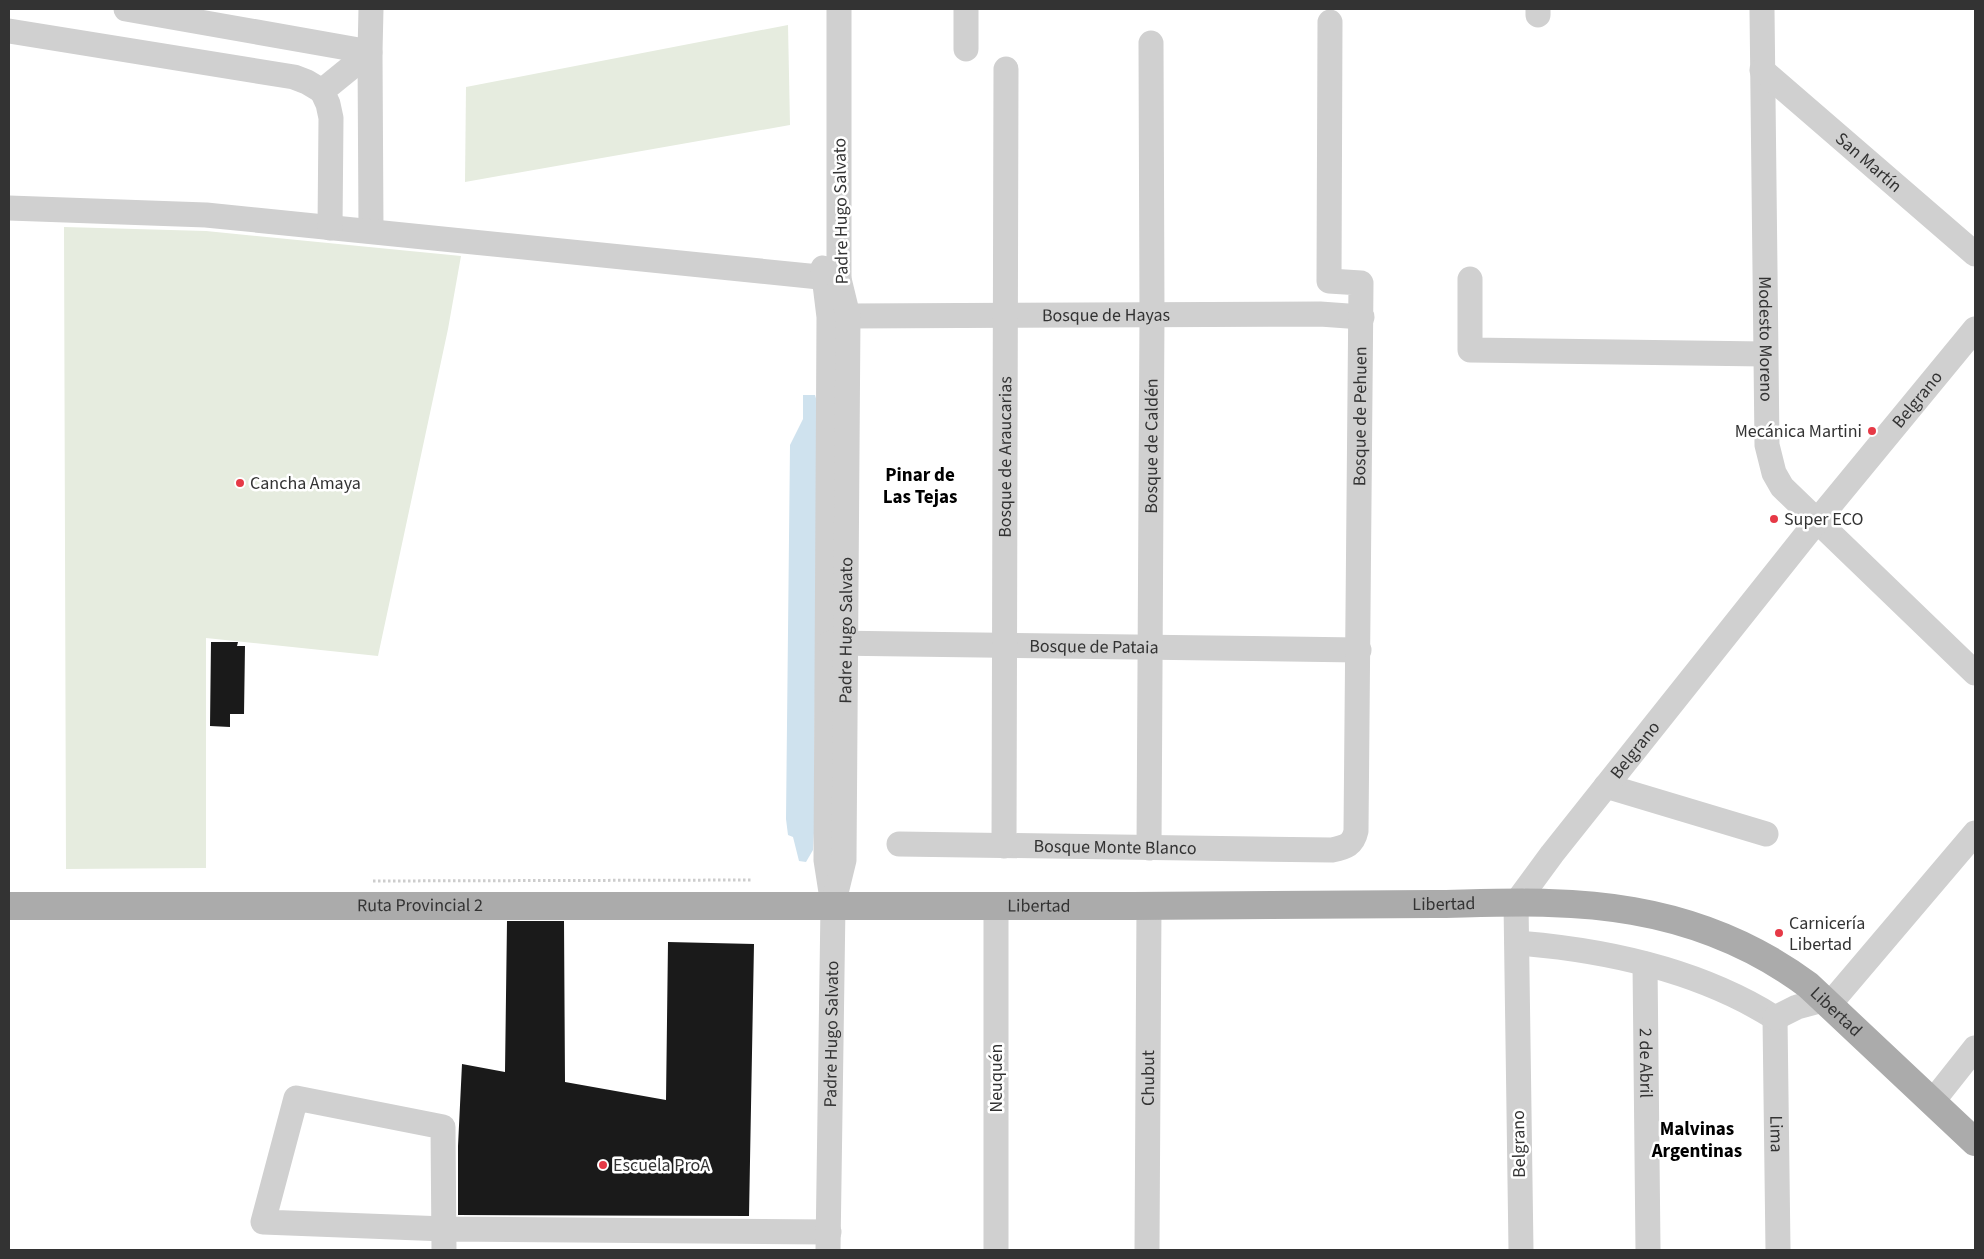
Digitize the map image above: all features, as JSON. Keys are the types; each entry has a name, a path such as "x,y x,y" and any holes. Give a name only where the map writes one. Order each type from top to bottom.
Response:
{"main road":[{"name":"Libertad","path":"833,905 1149,906 1516,903 1592,906 1633,911 1693,926 1757,952 1785,968 1808,985 1975,1142"},
{"name":"Ruta Provincial 2","path":"9,906 833,905"}],"street":[{"path":"126,9 370,52"},
{"path":"371,9 371,231"},
{"name":"Padre Hugo Salvato","path":"822,9 831,278 848,316 826,860 833,905 828,1241"},
{"name":"Padre Hugo Salvato","path":"833,905 844,860 836,643 829,317 839,9"},
{"path":"966,9 966,49"},
{"name":"Modesto Moreno","path":"1762,9 1767,445 1774,473 1782,487 1975,673"},
{"path":"1320,314 1329,281 1330,22"},
{"path":"9,31 294,77 322,91 328,104 331,118 330,228"},
{"name":"Bosque de Caldén","path":"1149,848 1152,315 1151,43"},
{"path":"322,91 370,52"},
{"name":"Bosque de Araucarias","path":"1004,846 1006,69"},
{"name":"San Martín","path":"1762,70 1975,254"},
{"path":"9,208 206,215 831,278"},
{"path":"1470,279 1470,350 1765,354"},
{"name":"Bosque de Pehuen","path":"1329,281 1361,283 1362,317 1356,831 1343,845"},
{"name":"Bosque de Hayas","path":"848,316 1320,314 1362,317"},
{"name":"Belgrano","path":"1521,1250 1516,903 1552,854 1817,521 1975,329"},
{"name":"Bosque de Pataia","path":"836,643 1359,650"},
{"path":"1606,786 1766,834"},
{"path":"1517,943 1597,953 1645,964 1685,976 1750,1003 1775,1018 1796,1007 1826,1002 1975,833"},
{"name":"Bosque Monte Blanco","path":"899,844 1149,848 1343,845"},
{"name":"Neuquén","path":"996,905 996,1250"},
{"name":"Chubut","path":"1147,1250 1149,906"},
{"name":"2 de Abril","path":"1645,964 1648,1250"},
{"name":"Lima","path":"1775,1018 1778,1250"},
{"path":"1933,1101 1975,1048"},
{"path":"444,1240 443,1127 296,1098 263,1222 444,1240 828,1241"}],"path":[{"path":"366,881 752,880"}],"shaded area":[{"path":"788,25 790,125 465,182 466,87"},
{"name":"Cancha Amaya","path":"64,227 206,231 461,256 448,329 378,656 206,638 206,868 66,869"}],"water":[{"path":"803,395 815,395 817,402 814,833 813,850 806,862 799,861 793,837 788,835 786,819 790,445 803,419"}],"building":[{"path":"211,642 238,642 237,646 245,646 244,714 230,714 230,727 210,726"},
{"name":"Escuela ProA","path":"507,921 564,921 565,1082 666,1100 668,942 754,944 749,1216 458,1215 458,1146 462,1064 505,1072"}],"place":[{"name":"Mecánica Martini","path":"1872,431"},
{"name":"Cancha Amaya","path":"240,483"},
{"name":"Super ECO","path":"1774,519"},
{"name":"Carnicería Libertad","path":"1779,933"},
{"name":"Escuela ProA","path":"603,1165"}],"district":[{"name":"Pinar de Las Tejas","path":"920,486"},
{"name":"Malvinas Argentinas","path":"1697,1140"}]}
